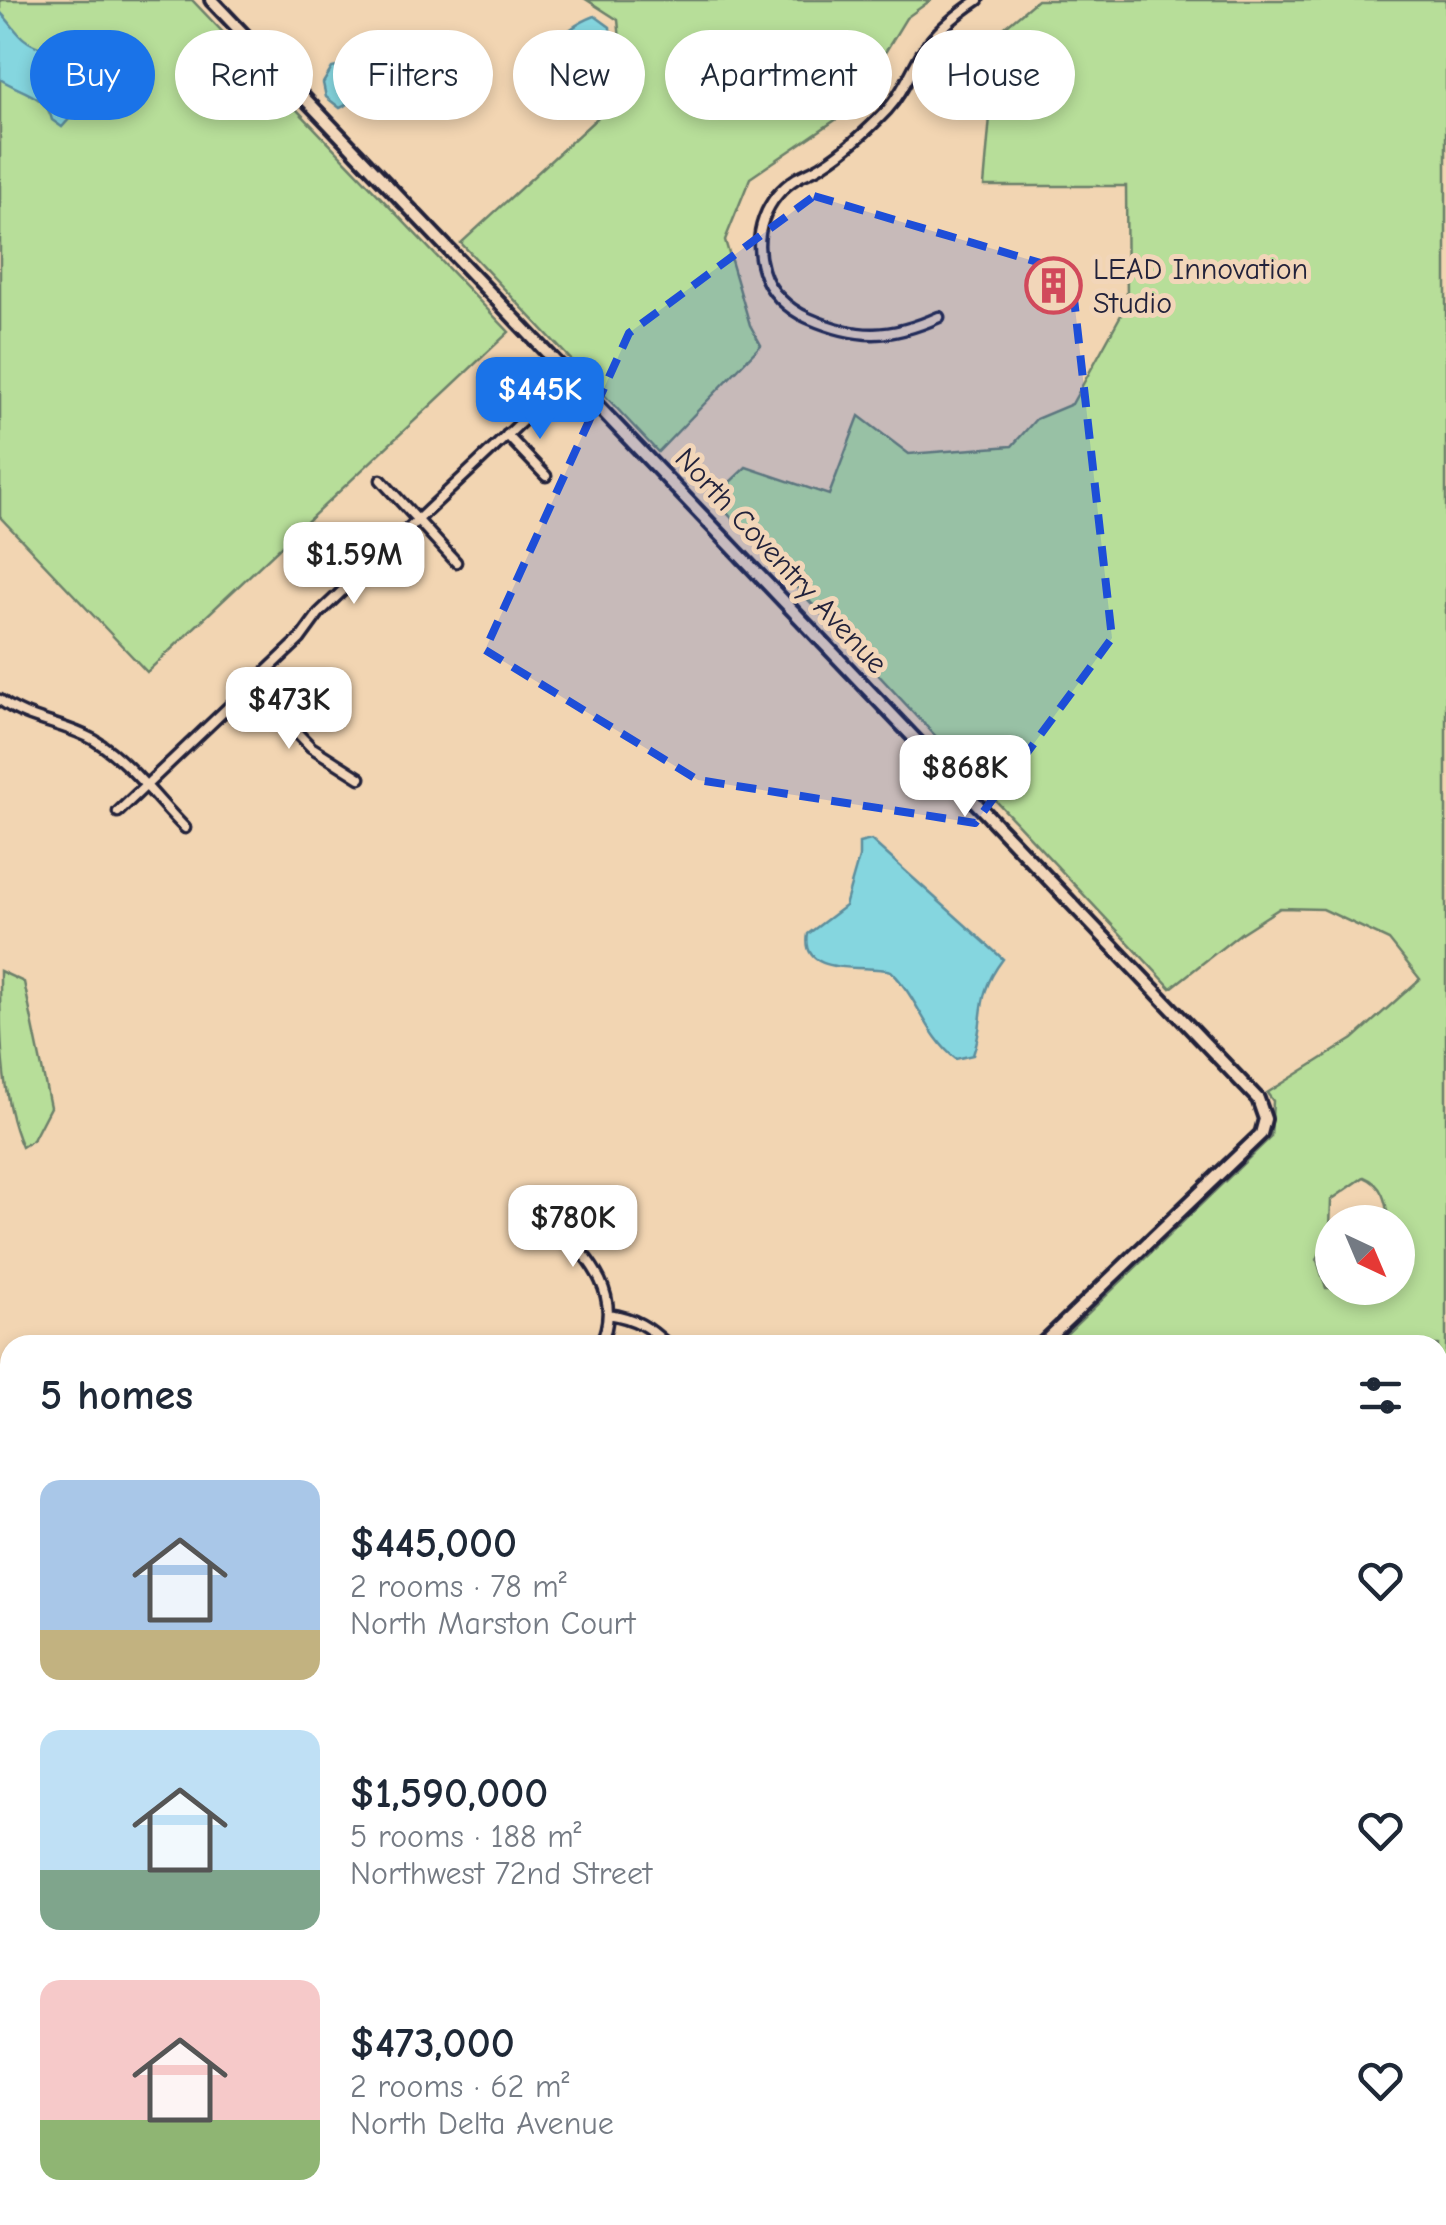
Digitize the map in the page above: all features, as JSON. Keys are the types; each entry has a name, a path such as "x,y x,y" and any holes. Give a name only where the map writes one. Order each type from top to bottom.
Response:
{"street":[{"name":"North Coventry Avenue","path":"211,0 1258,1100 1265,1119 1261,1134 1051,1335"},
{"path":"939,317 889,335 864,335 828,327 792,311 780,298 765,278 758,242 762,219 777,196 794,180 823,166 856,141 891,106 939,30 978,0"},
{"path":"118,812 568,378"},
{"path":"507,435 546,476"},
{"path":"381,480 456,562"},
{"path":"251,685 311,747 360,778"},
{"path":"0,700 21,715 59,724 95,741 185,828"},
{"path":"553,1220 600,1276 608,1314 603,1335"},
{"path":"608,1314 646,1324 658,1335"}],"highlighted area":[{"path":"814,196 1071,272 1112,638 975,823 698,780 485,650 629,333"}],"green space":[{"path":"0,0 192,0 221,30 175,30 175,120 307,120 509,332 147,672 0,517"},
{"path":"587,0 931,0 906,18 892,41 892,30 665,30 665,120 835,120 750,178 725,240 750,325 761,345 658,452 461,243 595,120 645,120 645,30 619,30 618,20"},
{"path":"1037,0 1446,0 1446,1335 1065,1335 1271,1137 1273,1101 1267,1093 1353,1039 1420,979 1389,940 1323,909 1280,908 1171,988 713,498 746,467 829,495 859,416 909,454 1012,446 1036,419 1072,404 1127,304 1126,186 984,186 990,120 1075,120 1075,30 1001,30"},
{"path":"0,971 24,982 50,1107 33,1140 22,1147 5,1084"}],"water":[{"path":"0,12 30,42 30,95 0,79"},
{"path":"595,16 610,30 570,30"},
{"path":"332,68 333,102 326,97 323,83"},
{"path":"871,840 1003,959 984,996 973,1055 956,1059 946,1050 891,971 824,963 808,948 808,934 845,906 859,857 859,843"}],"place":[{"name":"LEAD Innovation Studio","path":"1054,286"}]}
